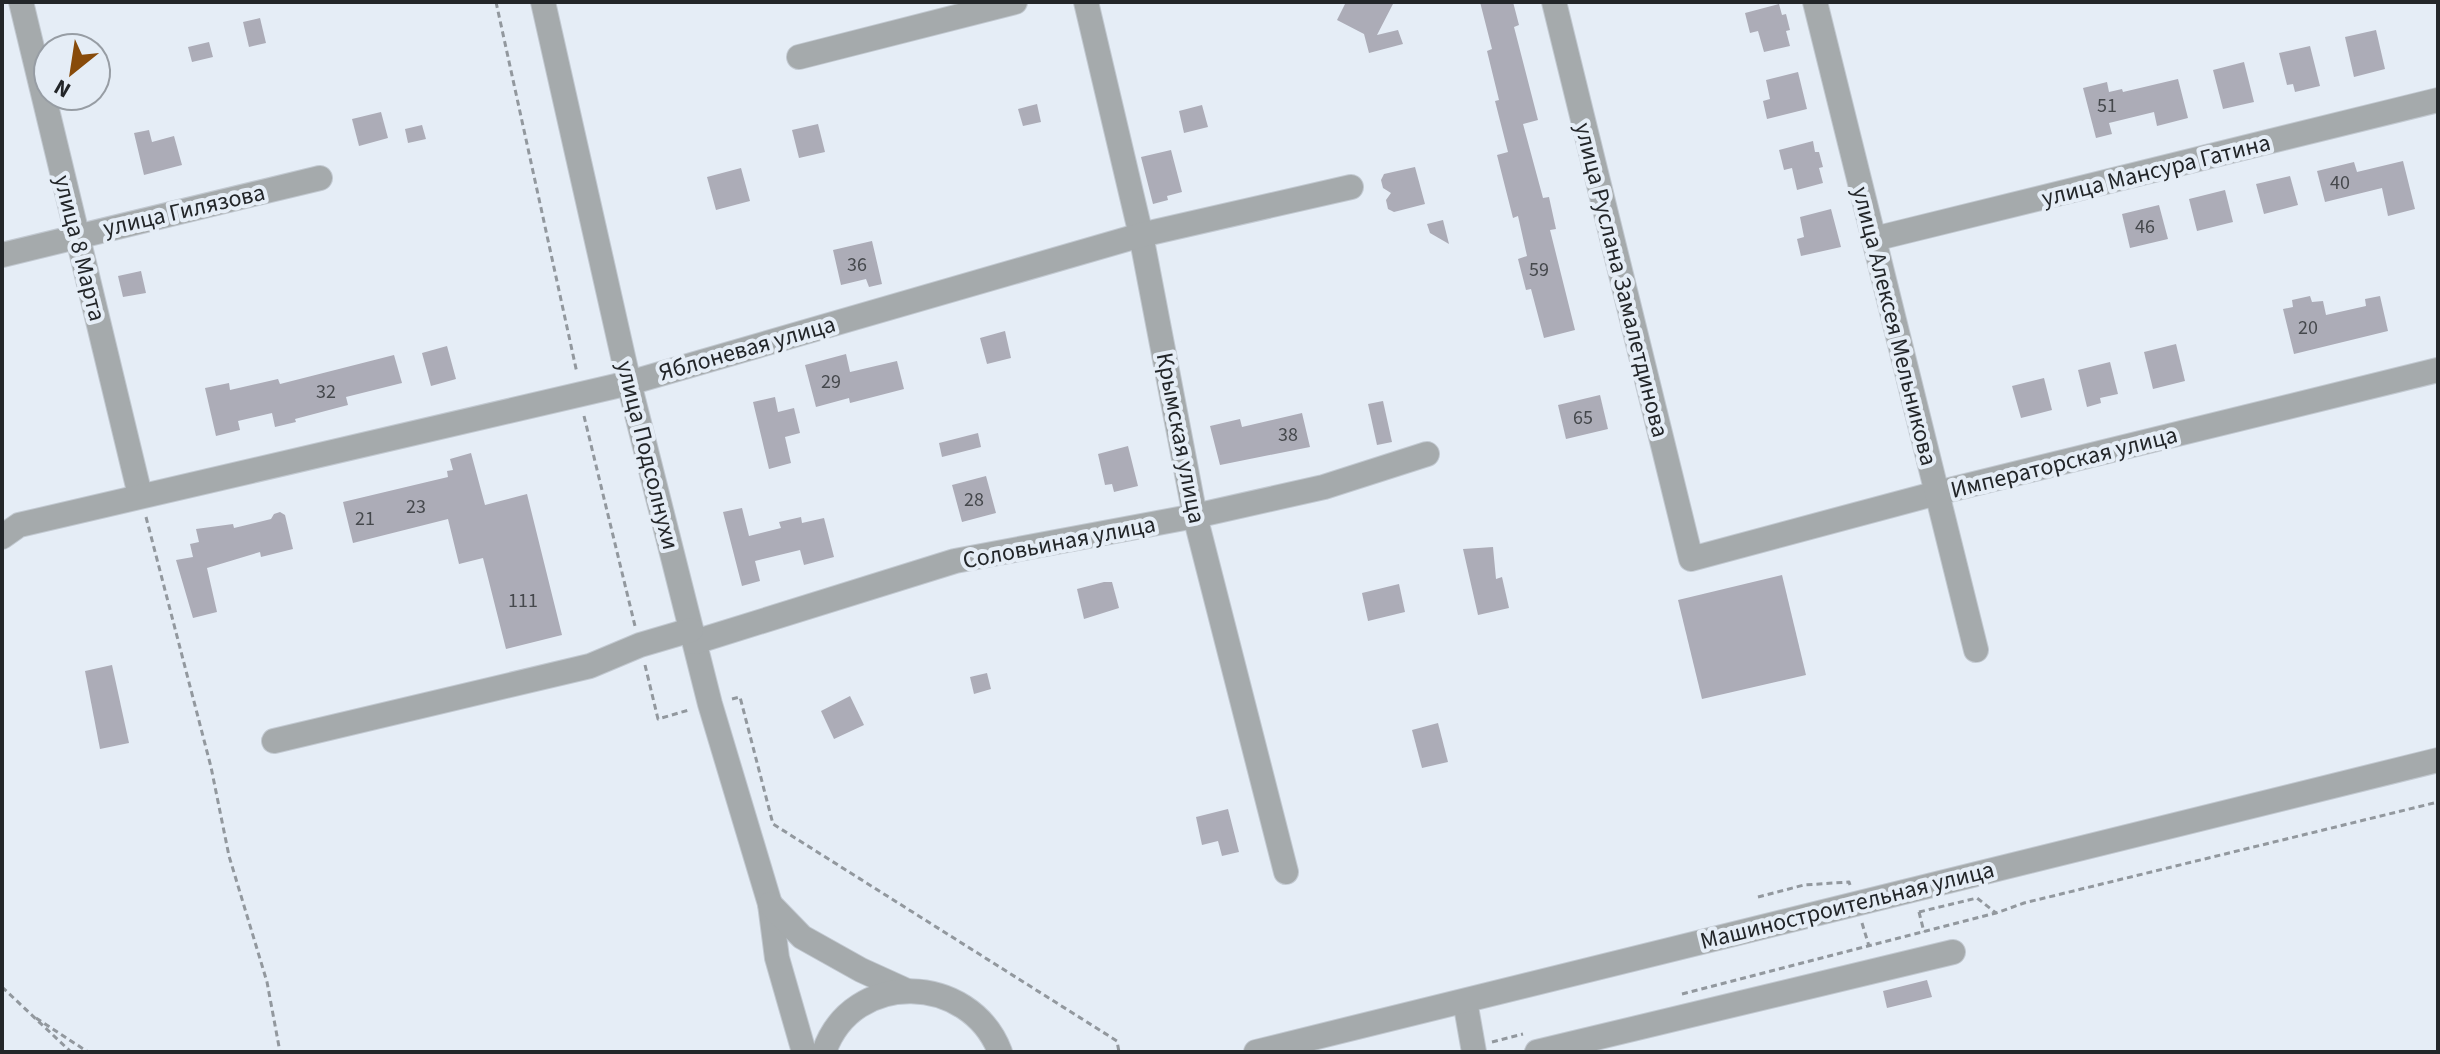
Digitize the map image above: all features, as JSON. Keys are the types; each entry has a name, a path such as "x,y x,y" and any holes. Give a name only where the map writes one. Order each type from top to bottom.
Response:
{"street":[{"name":"улица 8 Марта","path":"21,2 140,495"},
{"name":"улица Подсолнухи","path":"543,2 629,383 710,704 770,904 777,958 804,1052"},
{"path":"799,57 1015,2"},
{"name":"Крымская улица","path":"1086,2 1141,235 1195,516 1286,872"},
{"name":"улица Руслана Замалетдинова","path":"1554,2 1691,559"},
{"name":"улица Алексея Мельникова","path":"1815,2 1976,650"},
{"name":"улица Мансура Гатина","path":"1874,239 2438,100"},
{"name":"улица Гилязова","path":"2,255 320,178"},
{"name":"Яблоневая улица","path":"2,537 19,525 140,495 629,383 1141,235 1351,187"},
{"name":"Императорская улица","path":"1691,559 1937,493 2438,370"},
{"name":"Соловьиная улица","path":"274,741 590,666 640,645 693,636 955,561 1195,516 1324,487 1427,454"},
{"name":"Машиностроительная улица","path":"1256,1052 1318,1045 1465,1001 2438,760"},
{"path":"770,904 802,937 861,970 905,990 934,993 962,1004 984,1023 1000,1052"},
{"path":"1536,1042 1953,952"},
{"path":"824,1052 828,1040 847,1015 874,998 905,990"},
{"path":"1465,1001 1474,1049"}],"path":[{"path":"496,2 578,381 578,393 658,719 740,697 773,824 1117,1041 1119,1052"},
{"path":"140,495 211,767 229,856 267,982 280,1052"},
{"path":"1671,996 1996,913 2024,903 2438,802"},
{"path":"1919,912 1977,898 1996,913"},
{"path":"2,987 71,1052"},
{"path":"26,1011 88,1052"},
{"path":"1474,1049 1536,1042"}],"building":[{"path":"1346,2 1394,2 1377,35 1398,30 1403,44 1369,53 1364,34 1337,20"},
{"path":"1480,2 1513,2 1519,25 1514,27 1538,120 1523,124 1543,198 1549,197 1556,229 1550,230 1575,330 1544,338 1531,289 1526,290 1518,259 1527,256 1518,216 1513,218 1497,155 1508,152 1495,101 1499,100 1487,51 1492,49"},
{"path":"1779,4 1782,15 1786,14 1790,46 1764,52 1758,31 1750,33 1745,13"},
{"path":"260,18 266,43 249,47 243,22"},
{"path":"2376,30 2385,69 2354,77 2345,37"},
{"path":"209,42 213,57 192,62 188,47"},
{"path":"2310,46 2320,86 2295,92 2293,84 2287,85 2279,53"},
{"path":"2244,62 2254,102 2223,109 2213,70"},
{"path":"1798,72 1807,109 1767,119 1763,101 1770,99 1766,80"},
{"path":"2178,79 2188,118 2157,126 2154,112 2109,123 2112,134 2096,138 2083,88 2107,82 2109,92 2122,89 2123,92"},
{"path":"1037,104 1041,122 1023,126 1018,109"},
{"path":"1202,105 1208,127 1184,133 1179,111"},
{"path":"381,112 388,138 359,146 352,119"},
{"path":"818,124 825,152 799,158 792,130"},
{"path":"422,125 426,139 408,143 405,129"},
{"path":"149,130 152,142 174,136 182,165 144,175 134,133"},
{"path":"1813,141 1823,167 1819,168 1823,183 1797,190 1792,168 1784,170 1779,150"},
{"path":"1171,150 1182,192 1153,204 1141,157"},
{"path":"2403,161 2415,209 2388,216 2382,188 2325,202 2317,171 2354,162 2357,172"},
{"path":"1415,167 1425,204 1394,212 1388,209 1386,200 1391,193 1383,188 1381,180 1384,174"},
{"path":"741,168 750,201 716,210 707,177"},
{"path":"2290,176 2298,205 2264,214 2256,184"},
{"path":"2225,190 2233,222 2197,231 2189,199"},
{"path":"2159,205 2168,239 2130,248 2122,214"},
{"path":"1831,209 1841,247 1801,256 1797,239 1804,237 1800,217"},
{"path":"1443,220 1449,244 1430,233 1427,224"},
{"path":"872,241 882,284 869,287 866,279 841,285 833,250"},
{"path":"141,271 146,293 123,297 118,276"},
{"path":"2310,296 2312,302 2323,301 2326,315 2366,306 2365,299 2380,296 2388,331 2294,354 2283,309 2293,307 2292,300"},
{"path":"1005,331 1011,358 987,364 980,338"},
{"path":"2176,344 2185,381 2153,389 2144,352"},
{"path":"447,346 456,379 431,386 422,353"},
{"path":"846,354 850,372 897,361 904,389 850,403 849,398 816,407 805,365"},
{"path":"394,355 402,383 346,397 348,405 295,419 296,422 275,427 272,413 238,421 240,430 216,436 205,388 229,383 230,390 278,379 280,384"},
{"path":"2110,362 2118,394 2100,398 2101,403 2087,407 2078,370"},
{"path":"2044,378 2052,410 2021,418 2012,386"},
{"path":"1600,395 1608,429 1566,439 1558,405"},
{"path":"775,397 778,412 794,408 800,433 785,437 791,463 769,469 753,402"},
{"path":"1383,401 1392,442 1377,445 1368,404"},
{"path":"1302,413 1310,447 1220,465 1210,426 1240,419 1242,427"},
{"path":"978,433 981,447 942,457 939,443"},
{"path":"1128,446 1138,486 1114,492 1112,484 1105,485 1098,454"},
{"path":"471,453 485,505 527,494 562,635 506,649 483,558 459,564 448,519 353,543 343,502 448,477 447,471 453,470 450,459"},
{"path":"986,476 996,513 962,522 952,485"},
{"path":"742,508 749,536 781,528 779,522 801,517 802,523 824,518 834,557 804,565 800,550 755,561 760,581 742,586 723,512"},
{"path":"280,512 285,515 293,549 261,557 260,552 207,568 217,612 193,618 176,560 193,557 190,544 199,542 196,529 233,524 234,528 271,519"},
{"path":"1493,547 1496,579 1502,577 1509,608 1478,615 1463,549"},
{"path":"1782,575 1806,675 1702,699 1678,600"},
{"path":"1112,582 1119,608 1084,619 1077,589"},
{"path":"1399,584 1405,612 1368,621 1362,593"},
{"path":"112,665 129,743 100,749 85,671"},
{"path":"987,673 991,689 974,694 970,677"},
{"path":"850,696 864,725 834,739 821,711"},
{"path":"1438,723 1448,762 1422,768 1412,730"},
{"path":"1228,809 1239,852 1222,856 1218,841 1202,845 1196,817"},
{"path":"1927,980 1932,997 1887,1008 1883,991"}]}
